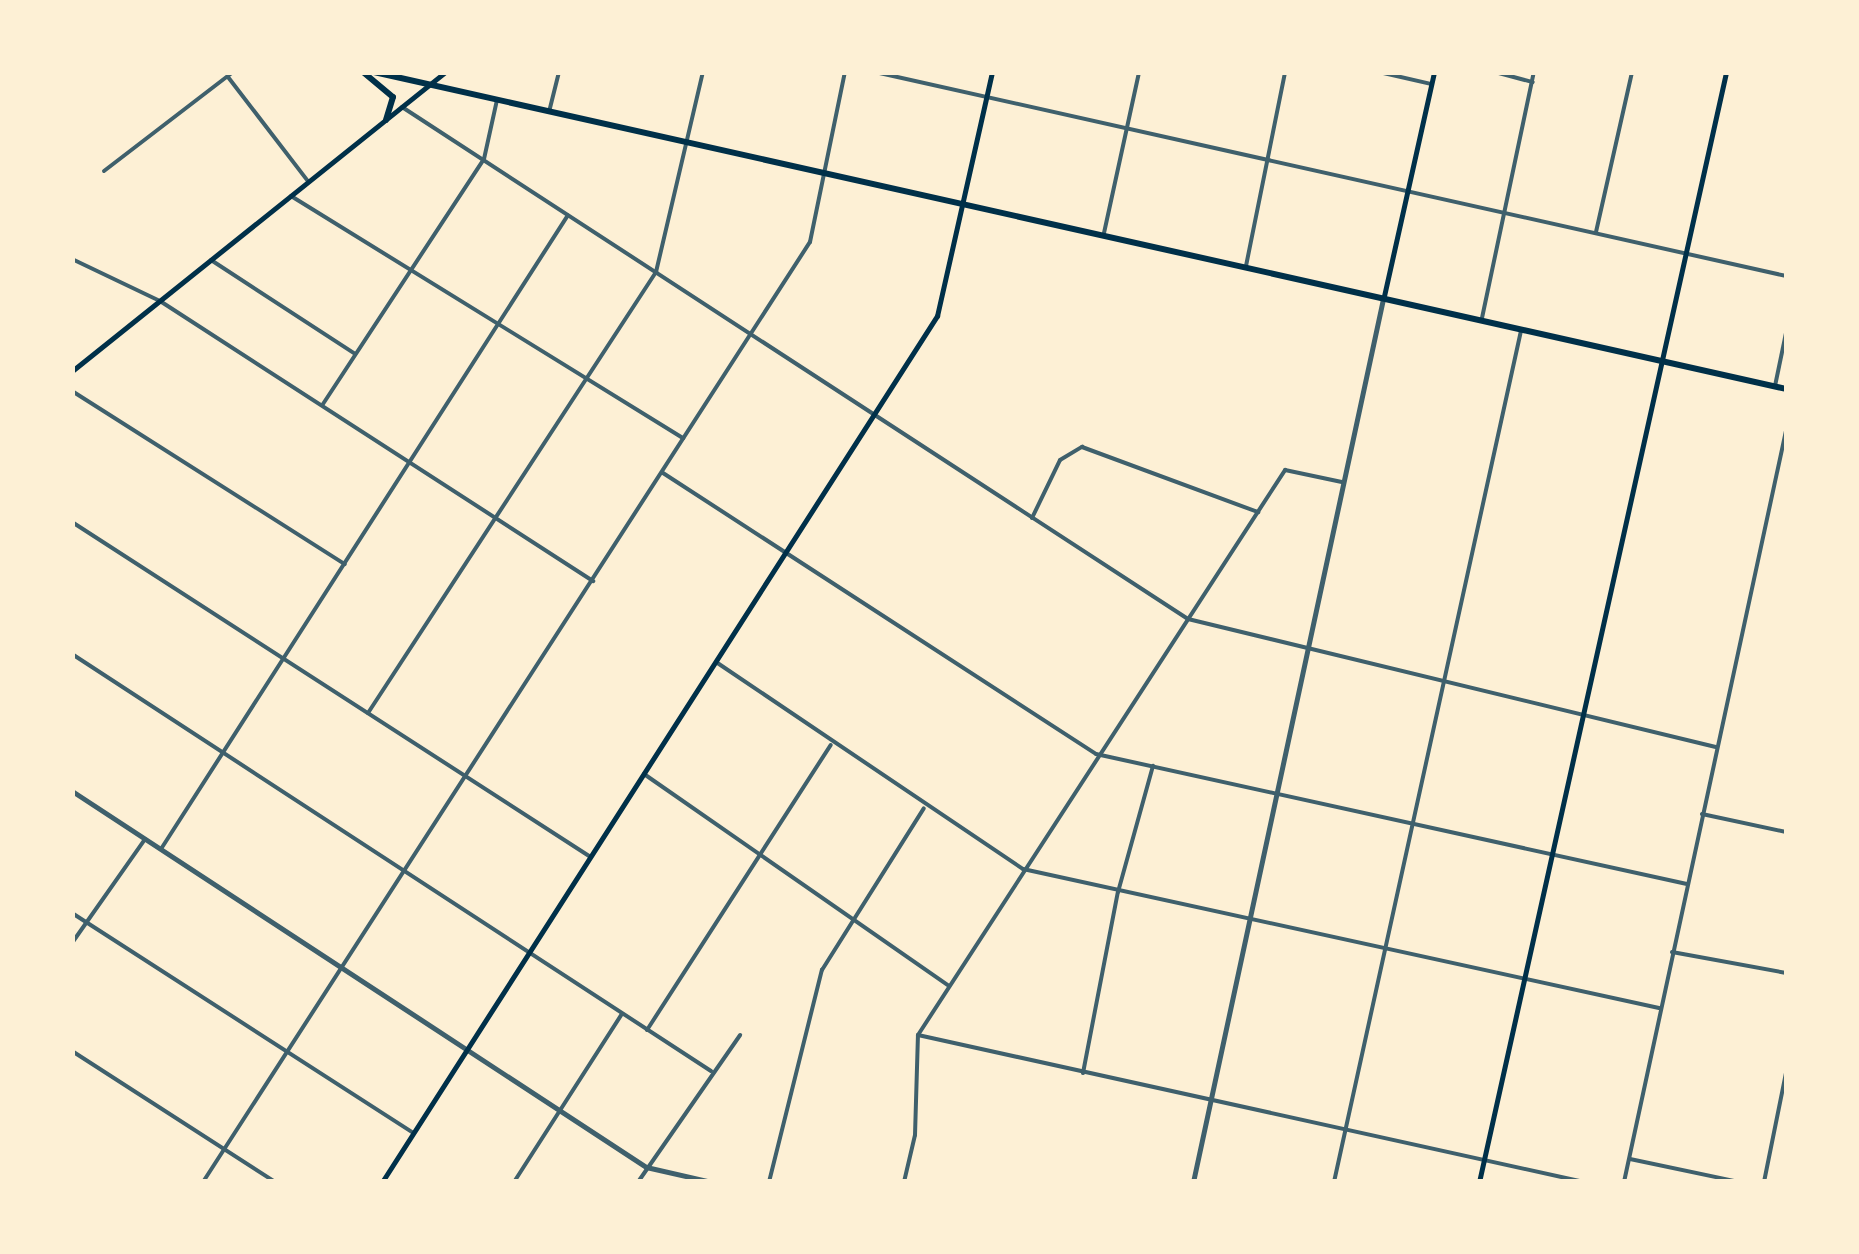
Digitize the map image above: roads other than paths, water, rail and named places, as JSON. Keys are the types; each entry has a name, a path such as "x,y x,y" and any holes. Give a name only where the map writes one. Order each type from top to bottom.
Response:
{"main road":[{"path":"363,72 389,90 386,120"},
{"path":"374,72 1522,326 1786,390"},
{"path":"72,371 446,72"},
{"path":"382,1182 937,316 992,72"},
{"path":"1384,296 1434,72"},
{"path":"1479,1182 1519,980 1553,855 1726,72"}],"street":[{"path":"549,112 558,72"},
{"path":"368,713 498,520 656,272 702,72"},
{"path":"203,1182 810,242 844,72"},
{"path":"875,72 1786,276"},
{"path":"1104,233 1139,72"},
{"path":"1246,266 1285,72"},
{"path":"1379,72 1431,84"},
{"path":"1495,72 1532,82"},
{"path":"1482,318 1534,72"},
{"path":"1596,232 1632,72"},
{"path":"104,171 230,74 308,182"},
{"path":"323,404 484,159 496,100"},
{"path":"402,107 1188,619 1716,746"},
{"path":"291,196 685,439"},
{"path":"160,849 568,215"},
{"path":"72,258 160,300 593,581"},
{"path":"211,260 356,354"},
{"path":"1193,1182 1384,296"},
{"path":"1334,1182 1522,326"},
{"path":"1775,386 1786,332"},
{"path":"72,391 345,564"},
{"path":"1624,1182 1786,431"},
{"path":"1032,518 1060,460 1082,447 1258,512"},
{"path":"904,1182 915,1134 918,1035 1096,754 1286,470 1342,482"},
{"path":"663,473 1096,754 1687,884"},
{"path":"72,522 590,857"},
{"path":"72,654 710,1071"},
{"path":"716,662 924,808 1023,869 1251,923 1659,1008"},
{"path":"646,1030 831,745"},
{"path":"1083,1076 1118,892 1153,766"},
{"path":"644,774 949,986"},
{"path":"72,792 646,1166 712,1182"},
{"path":"769,1182 822,970 924,808"},
{"path":"1702,814 1786,832"},
{"path":"72,943 144,839"},
{"path":"72,912 289,1049 413,1133"},
{"path":"1672,952 1786,974"},
{"path":"514,1182 622,1014"},
{"path":"638,1182 710,1071 740,1034"},
{"path":"918,1035 1083,1076 1584,1182"},
{"path":"72,1050 275,1182"},
{"path":"1764,1182 1786,1074"},
{"path":"1630,1159 1740,1182"}]}
